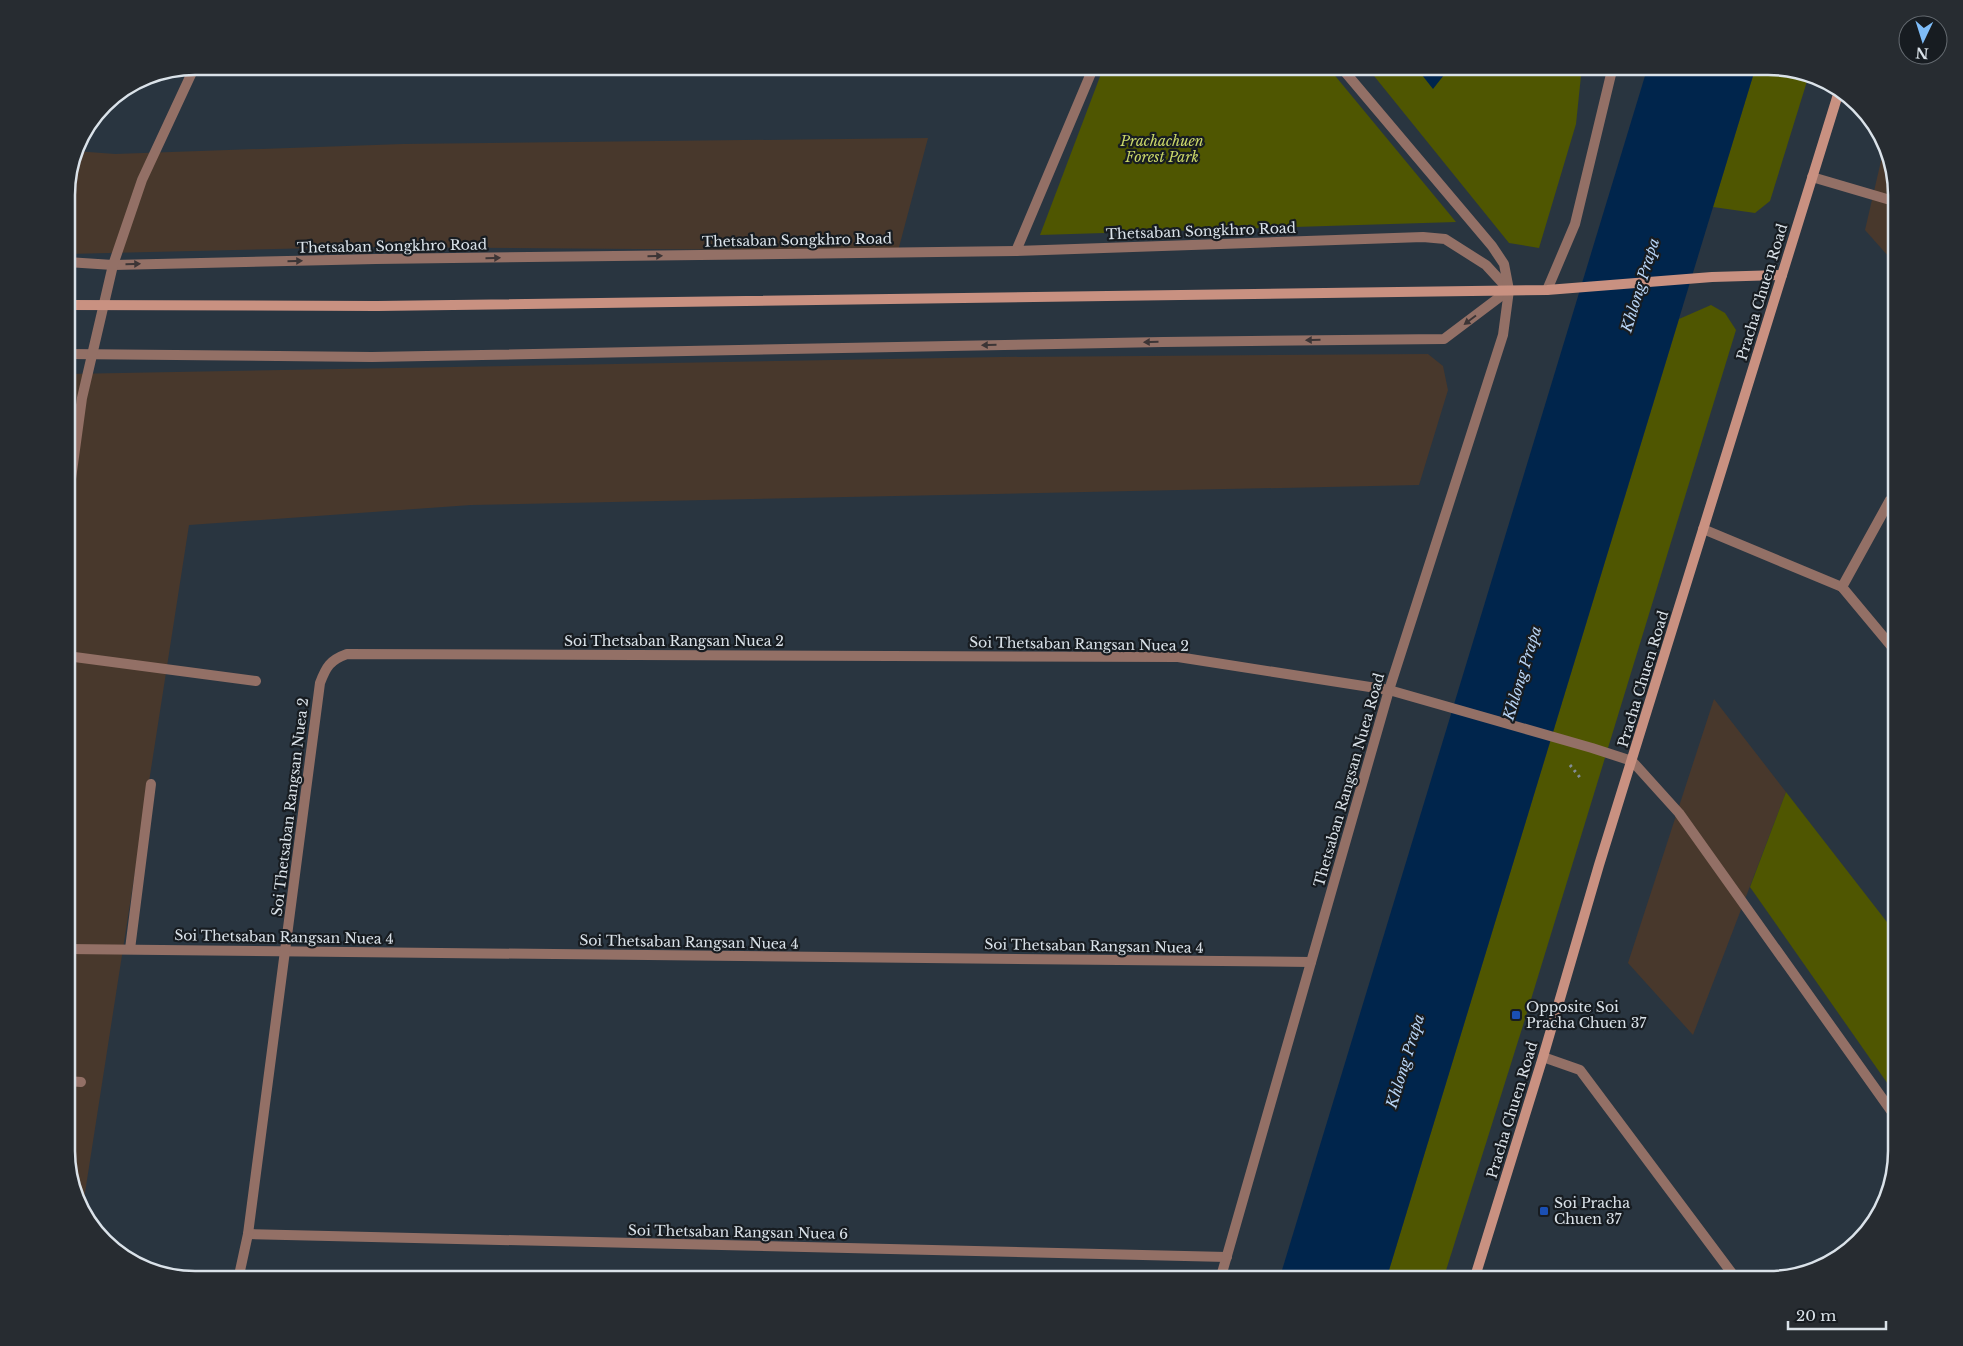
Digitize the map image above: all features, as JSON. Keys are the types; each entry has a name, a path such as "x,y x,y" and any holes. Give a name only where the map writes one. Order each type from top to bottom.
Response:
{"street":[{"path":"75,446 82,398 113,265 142,180 191,75"},
{"path":"1016,251 1090,75"},
{"name":"Thetsaban Rangsan Nuea Road","path":"1223,1271 1389,690 1503,335 1509,290 1504,264 1492,246 1348,75"},
{"path":"1547,290 1575,224 1611,75"},
{"name":"Pracha Chuen Road","path":"1477,1271 1544,1057 1598,865 1632,761 1837,97"},
{"path":"1812,176 1888,199"},
{"name":"Thetsaban Songkhro Road","path":"75,263 113,265 376,259 1016,251 1423,237 1445,239 1486,265 1509,290"},
{"path":"75,305 368,306 1547,290 1712,277 1782,275"},
{"path":"75,354 372,357 1163,342 1444,339 1509,290"},
{"path":"1842,587 1888,504"},
{"path":"1703,529 1842,587 1888,642"},
{"name":"Soi Thetsaban Rangsan Nuea 2","path":"240,1271 248,1234 320,683 327,666 347,654 1178,657 1389,690 1632,761"},
{"path":"75,657 256,681"},
{"path":"1632,761 1679,813 1888,1106"},
{"path":"130,949 151,784"},
{"name":"Soi Thetsaban Rangsan Nuea 4","path":"75,949 1311,962"},
{"path":"1544,1057 1580,1070 1730,1271"},
{"path":"75,1081 81,1082"},
{"name":"Soi Thetsaban Rangsan Nuea 6","path":"248,1234 1227,1257"}],"path":[{"path":"1568,763 1582,780"}],"shaded area":[{"path":"928,138 898,251 360,247 75,254 75,187 83,152 115,154 403,144"},
{"path":"1882,157 1887,179 1888,256 1865,230"},
{"path":"1428,354 1443,366 1448,390 1419,485 471,505 189,525 84,1198 77,1175 75,1159 75,374 1000,357"},
{"path":"1714,699 1786,792 1693,1035 1628,963"}],"green space":[{"name":"Prachachuen Forest Park","path":"1101,75 1334,75 1456,222 1040,235"},
{"path":"1373,75 1422,75 1433,88 1444,75 1581,75 1576,124 1539,248 1509,243"},
{"path":"1753,75 1784,76 1807,82 1770,201 1755,213 1713,207"},
{"path":"1711,305 1725,313 1736,330 1446,1271 1389,1271 1679,319"},
{"path":"1786,792 1888,923 1888,1084 1750,887"}],"water":[{"path":"1422,75 1444,75 1433,89"},
{"name":"Khlong Prapa","path":"1645,75 1753,75 1389,1271 1282,1271"}],"place":[{"name":"Opposite Soi Pracha Chuen 37","path":"1516,1015"},
{"name":"Soi Pracha Chuen 37","path":"1544,1211"}]}
